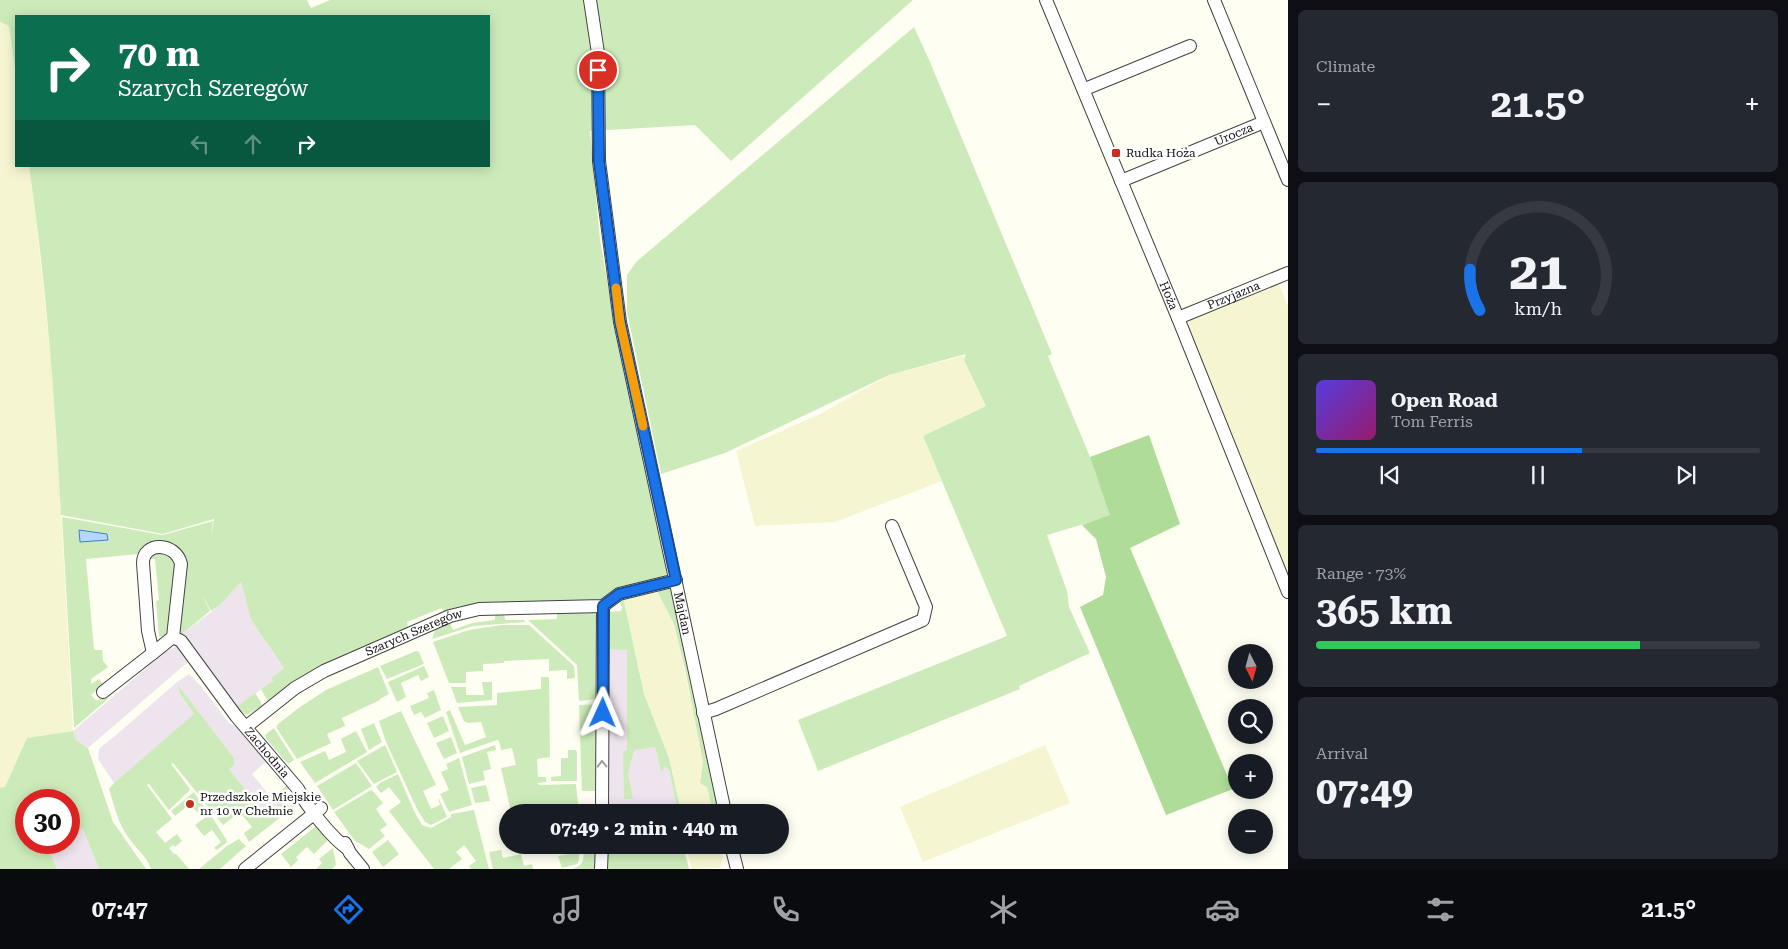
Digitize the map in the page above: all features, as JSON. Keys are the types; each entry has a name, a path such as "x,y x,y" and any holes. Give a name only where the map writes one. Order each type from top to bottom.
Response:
{"street":[{"name":"Majdan","path":"590,0 598,53 599,161 620,322 723,804"},
{"name":"Hoża","path":"1046,0 1085,89 1288,592"},
{"name":"Urocza","path":"1214,0 1288,180"},
{"path":"1085,89 1190,46"},
{"name":"Urocza","path":"1121,181 1264,122"},
{"name":"Przyjazna","path":"1178,318 1288,273"},
{"path":"703,713 923,620 926,607 892,526"},
{"path":"103,692 174,637 181,564 179,557 174,551 161,547 150,549 145,553 143,564 148,631 153,653"},
{"path":"602,804 603,606 619,594 676,580"},
{"name":"Szarych Szeregów","path":"246,727 295,688 324,671 450,616 479,609 603,606"},
{"name":"Zachodnia","path":"174,637 181,641 236,716 298,789 315,800 318,810 343,837 348,849 363,869"},
{"path":"245,869 318,810"},
{"path":"602,854 602,869"},
{"path":"734,854 736,869"}],"shaded area":[{"path":"241,582 251,620 284,668 271,678 273,681 233,710 181,635 219,606"},
{"path":"177,646 189,661 88,748 76,740 73,731 165,652"},
{"path":"607,649 627,649 627,750 655,747 661,771 665,767 669,770 676,804 605,804"},
{"path":"189,674 200,685 229,723 238,727 268,760 252,774 279,807 267,817 229,769 234,758 177,685 180,694 194,714 186,722 114,783 98,759 99,749 102,746"},
{"path":"83,829 99,869 57,869 51,854 80,854 80,830"}],"green space":[{"path":"0,0 307,0 311,8 330,0 913,0 731,161 695,125 590,131 600,240 614,319 668,572 664,578 602,600 480,603 453,608 444,612 442,608 407,622 408,627 324,664 269,701 261,689 273,681 271,678 284,668 251,620 241,582 219,606 211,611 201,593 210,611 181,635 178,628 186,558 175,547 149,542 142,548 139,554 86,559 94,650 102,650 103,661 108,667 91,679 91,684 99,679 103,685 91,695 97,701 105,695 108,699 74,728 62,517 163,535 213,521 211,537 214,519 163,534 61,515 49,340 29,167 490,167 490,15 15,15 15,70 9,26 0,22"},
{"path":"0,22 9,26 15,70 15,167 29,167 55,397 73,731 27,738 5,788 0,788"},
{"path":"914,27 1052,354 1048,356 1090,457 1111,516 1047,535 1067,591 1069,607 1090,653 1019,686 1020,689 818,771 798,720 1007,636 923,436 986,406 964,360 966,354 889,375 725,453 661,474 627,312 627,275 636,262"},
{"path":"1278,282 1288,306 1288,579 1187,327 1190,320"},
{"path":"963,356 986,406 923,436 942,481 835,522 755,526 736,451 820,414 889,375"},
{"path":"1149,435 1180,524 1130,548 1228,777 1228,791 1166,815 1080,607 1103,595 1106,577 1096,539 1082,525 1110,515 1090,457"},
{"path":"151,552 168,554 175,562 176,571 167,634 161,637 159,636 156,601 159,600 155,559 147,559"},
{"path":"672,587 718,804 711,804 707,787 700,783 703,762 686,674 674,624 656,589"},
{"path":"656,589 674,624 703,762 700,778 707,787 711,804 679,804 669,758 644,694 623,597"},
{"path":"623,597 644,694 669,758 679,804 676,804 669,770 665,767 661,772 655,747 634,750 628,774 633,799 624,799 623,751 627,750 627,650 607,649 606,612 621,611 622,608 619,600"},
{"path":"593,612 599,619 601,629 601,650 596,654 597,699 579,701 577,665 528,620 557,619 557,613"},
{"path":"504,613 505,620 524,620 525,622 473,626 432,639 435,630 450,623 453,630 472,623 495,620 495,614"},
{"path":"502,625 529,625 574,666 575,678 567,679 567,670 549,671 549,659 483,664 483,671 466,672 466,683 449,683 433,642 469,630"},
{"path":"416,651 419,652 424,664 387,679 380,666"},
{"path":"424,666 429,677 421,681 418,675 401,683 406,697 397,702 388,682"},
{"path":"378,667 389,694 342,718 345,726 327,734 331,743 297,759 276,727 278,724 326,690"},
{"path":"541,677 549,677 550,757 537,759 538,777 546,777 546,782 537,783 539,785 576,784 578,804 509,804 501,768 516,765 512,748 501,750 497,740 460,753 446,712 450,710 465,745 486,737 481,722 468,723 464,721 458,707 497,705 497,693 541,689"},
{"path":"482,682 492,682 492,700 457,703 451,687 466,687 466,695 484,695"},
{"name":"Przedszkole Miejskie nr 10 w Chełmie","path":"177,684 234,758 234,765 229,769 267,816 279,807 272,798 287,785 289,788 281,796 289,806 298,799 300,802 249,842 244,833 252,827 240,812 223,825 173,763 171,764 190,789 169,810 149,784 147,785 172,819 156,832 165,843 177,834 182,841 175,847 173,845 169,848 189,869 151,869 147,860 125,832 109,789 194,714 180,694"},
{"path":"434,690 441,710 425,718 421,712 414,715 410,706 429,698 427,693"},
{"path":"255,693 262,706 247,715 233,710"},
{"path":"600,704 596,710 596,736 599,737 598,791 582,791 579,705"},
{"path":"401,711 436,785 423,791 431,809 440,805 439,799 447,817 431,825 425,822 417,809 386,742 379,721"},
{"path":"443,716 449,731 434,738 427,723"},
{"path":"374,723 382,742 369,750 361,729"},
{"path":"274,728 294,760 288,764 267,740 265,735"},
{"path":"73,731 76,740 88,748 113,822 146,869 99,869 83,829 80,830 80,789 15,789 15,854 51,854 57,869 0,869 0,788 5,787 27,738"},
{"path":"356,731 367,752 315,783 300,762 325,751 329,760 346,752 341,739"},
{"path":"451,737 457,753 444,759 436,743"},
{"path":"385,745 397,772 374,784 357,761"},
{"path":"495,745 496,750 487,752 491,769 483,771 485,780 469,784 462,757"},
{"path":"1045,745 1070,803 923,862 900,807"},
{"path":"568,750 576,750 577,752 577,781 551,781 551,777 561,776 561,758 568,758"},
{"path":"459,758 472,805 449,812 440,794 449,790 441,772 448,769 446,764"},
{"path":"356,763 372,786 333,810 317,786"},
{"path":"398,774 422,825 431,828 451,817 451,814 474,810 489,869 471,869 469,866 476,861 464,845 456,852 462,859 449,869 434,869 389,811 401,802 389,787 381,793 376,787"},
{"path":"486,785 490,801 475,803 471,788"},
{"path":"371,790 383,803 376,809 387,825 380,830 385,836 369,849 355,841 334,812"},
{"path":"194,792 204,807 197,812 190,804 175,816 171,811"},
{"path":"210,814 227,842 217,850 214,848 221,842 212,830 204,836 195,825"},
{"path":"315,827 328,840 314,854 307,847 296,857 298,860 291,867 281,854"},
{"path":"239,839 246,846 220,869 199,869 227,846"},
{"path":"388,840 399,854 383,867 372,852"},
{"path":"333,848 336,865 332,869 316,869 322,863 319,859"},
{"path":"499,850 499,854 502,854 503,858 521,854 524,866 532,864 533,869 493,869 489,852"},
{"path":"579,854 579,860 577,864 562,868 558,856"},
{"path":"583,854 599,854 598,869 572,869 582,863"},
{"path":"607,854 685,854 689,869 605,869"},
{"path":"688,854 722,854 720,868 692,869"}],"water":[{"path":"79,530 107,534 108,540 80,542"}],"slow traffic":[{"path":"616,288 620,322 643,426"}],"place":[{"name":"Rudka Hoża","path":"1116,153"},
{"name":"Przedszkole Miejskie nr 10 w Chełmie","path":"190,804"}],"route":[{"path":"598,70 600,176 620,322 676,580 619,594 603,606 603,713"}]}
